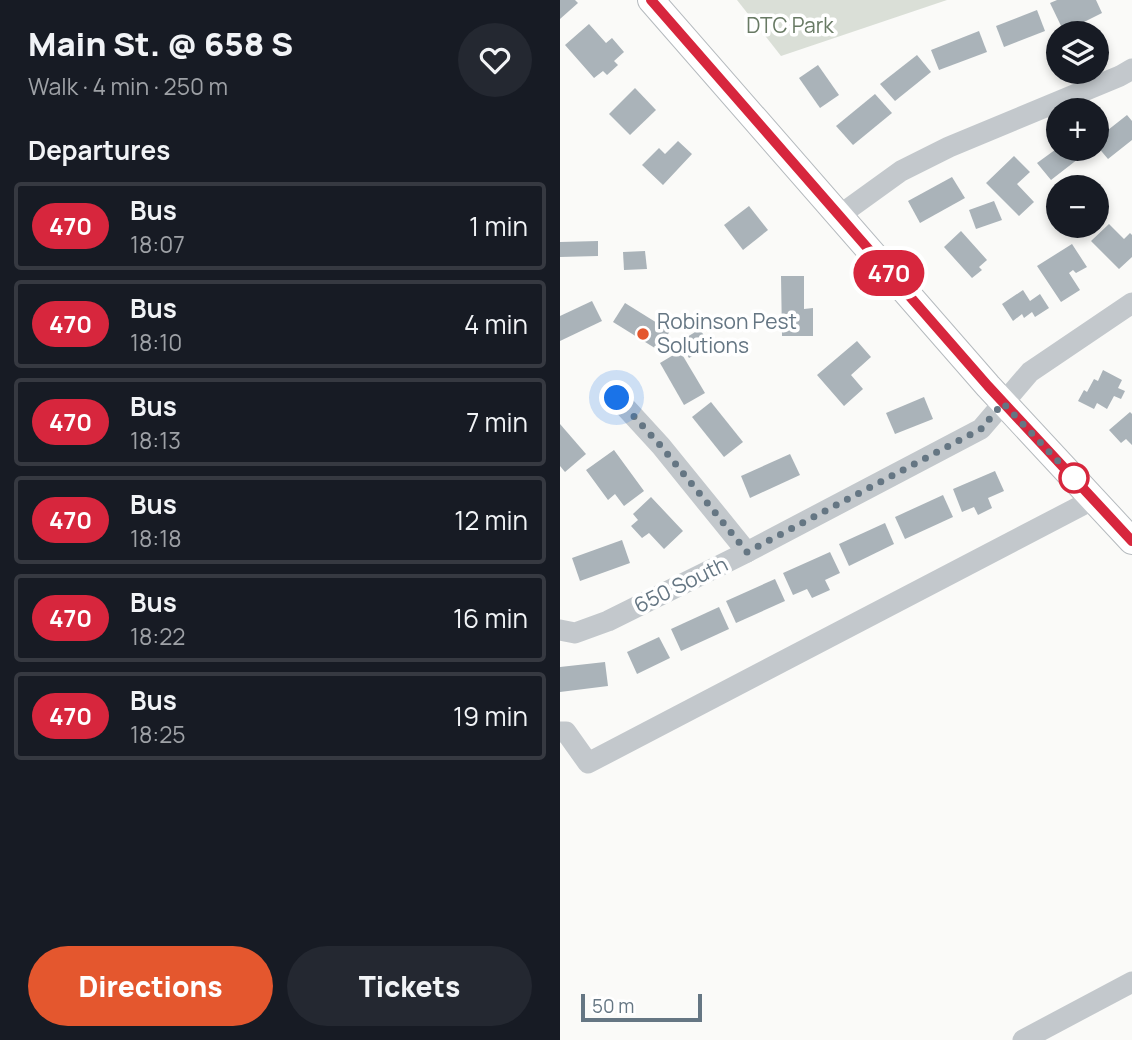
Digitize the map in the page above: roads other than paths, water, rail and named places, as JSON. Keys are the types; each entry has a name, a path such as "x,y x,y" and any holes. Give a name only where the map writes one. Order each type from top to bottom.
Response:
{"main road":[{"path":"651,0 1003,403 1132,541"}],"street":[{"path":"840,215 913,165 1132,69"},
{"name":"650 South","path":"567,632 608,621 747,552 981,429 1030,372 1132,303"},
{"path":"617,398 661,446 747,552"},
{"path":"560,732 566,732 588,763 1094,499"},
{"path":"1023,1040 1132,982"}],"place":[{"name":"Robinson Pest Solutions","path":"643,334"}],"park label":[{"name":"DTC Park","path":"790,26"}]}
